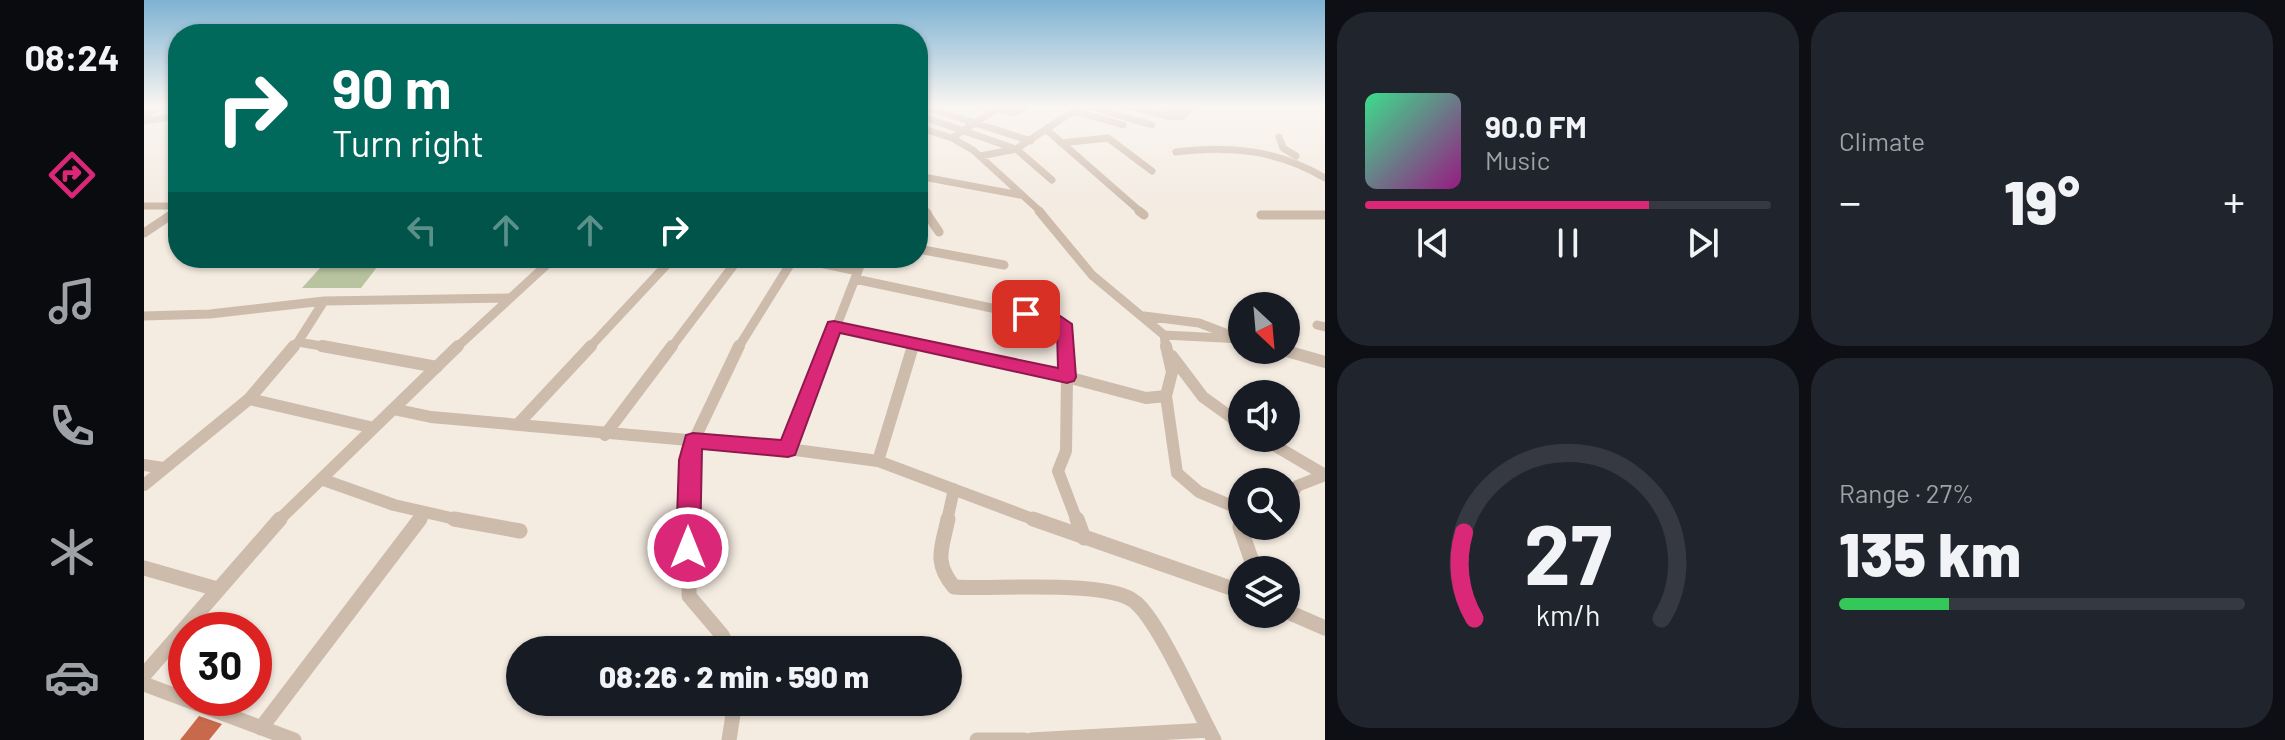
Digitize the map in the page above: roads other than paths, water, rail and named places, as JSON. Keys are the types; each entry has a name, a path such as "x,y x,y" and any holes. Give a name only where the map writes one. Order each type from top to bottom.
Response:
{"street":[{"path":"956,141 980,156 1053,224 1092,275 1164,335 1172,362 1170,390 1166,396 1177,473 1199,492 1228,504"},
{"path":"992,141 1016,149 1052,180"},
{"path":"980,156 1016,149 1031,141"},
{"path":"1058,141 1144,215"},
{"path":"1061,143 1084,141"},
{"path":"1111,141 1152,171"},
{"path":"1176,152 1244,148 1280,141 1324,176"},
{"path":"1244,148 1273,153 1324,176"},
{"path":"928,178 1021,195"},
{"path":"144,206 168,207"},
{"path":"928,214 939,232"},
{"path":"144,233 168,215"},
{"path":"1261,215 1325,215"},
{"path":"928,251 1004,265"},
{"path":"144,675 281,518 542,268"},
{"path":"519,423 664,268"},
{"path":"605,435 731,268"},
{"path":"722,636 694,610 689,596 688,501 693,441 736,354 789,268"},
{"path":"831,268 1062,323 1066,328 1066,451 1058,471 1084,538"},
{"path":"788,449 859,268"},
{"path":"144,316 210,314 324,301 508,298"},
{"path":"144,485 249,399 298,342 324,301"},
{"path":"1144,316 1199,323 1228,334"},
{"path":"834,326 1067,377 1146,398 1166,396"},
{"path":"1164,335 1228,338"},
{"path":"298,342 437,367"},
{"path":"878,461 913,345"},
{"path":"1167,350 1203,397 1228,415"},
{"path":"1300,355 1325,362"},
{"path":"249,399 374,428"},
{"path":"393,409 431,417 788,449 878,461 1084,538 1228,587"},
{"path":"1286,452 1325,475 1300,485"},
{"path":"144,465 163,468"},
{"path":"321,479 365,499 424,514 520,531"},
{"path":"954,489 939,561 943,574 954,587 990,590 1092,587 1134,600 1150,620 1212,735 1031,740"},
{"path":"261,728 424,514"},
{"path":"144,568 217,589"},
{"path":"1300,617 1325,628"},
{"path":"144,684 294,740"},
{"path":"729,740 733,716"},
{"path":"977,740 1024,740"}]}
